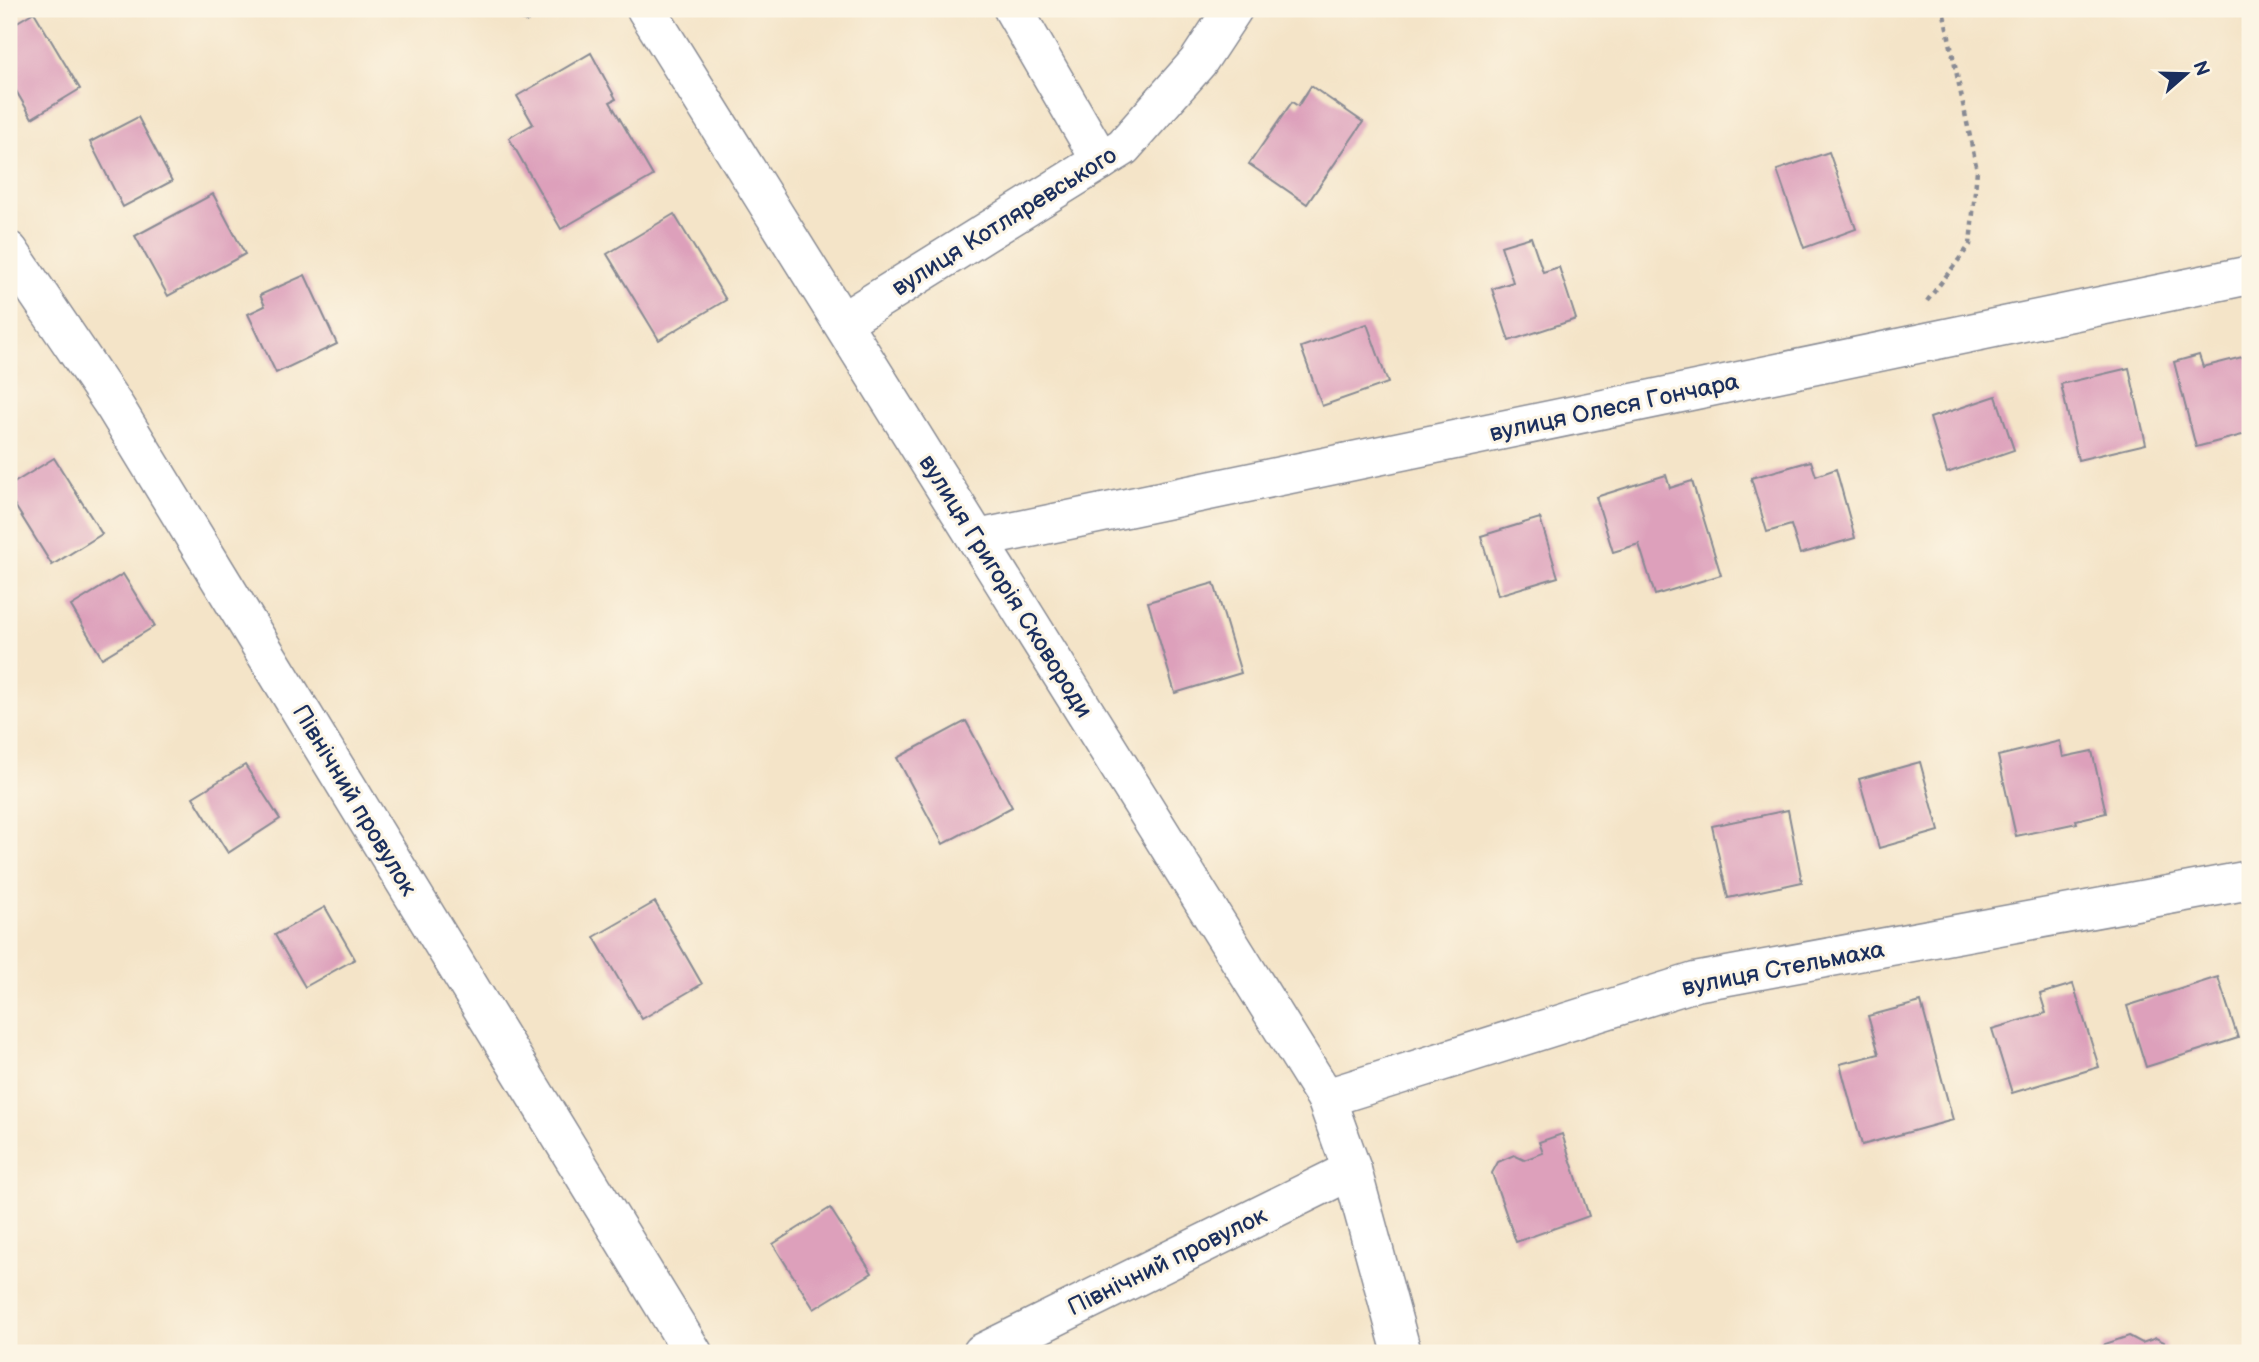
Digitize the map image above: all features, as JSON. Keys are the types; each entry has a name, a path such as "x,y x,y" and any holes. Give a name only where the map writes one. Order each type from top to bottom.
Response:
{"street":[{"name":"вулиця Григорія Сковороди","path":"646,9 1326,1098 1352,1170 1402,1353"},
{"path":"1013,9 1101,161"},
{"name":"вулиця Котляревського","path":"842,322 1123,147 1198,62 1233,9"},
{"name":"Північний провулок","path":"9,251 116,407 693,1353"},
{"name":"вулиця Олеся Гончара","path":"977,539 2250,275"},
{"name":"вулиця Стельмаха","path":"1326,1098 1695,982 2250,880"},
{"name":"Північний провулок","path":"982,1353 1352,1170"}],"path":[{"path":"1925,303 1970,246 1977,170 1943,9"}],"building":[{"path":"497,9 548,9 526,22"},
{"path":"34,12 80,89 32,118 9,79 9,27"},
{"path":"591,53 616,99 610,102 653,176 561,229 509,138 533,124 517,96"},
{"path":"1311,86 1363,122 1307,204 1249,164 1292,102 1298,106"},
{"path":"138,117 172,181 123,207 90,142"},
{"path":"1829,152 1856,229 1804,248 1777,170"},
{"path":"213,194 245,254 168,296 135,236"},
{"path":"674,214 726,300 659,340 607,254"},
{"path":"1531,237 1543,272 1559,267 1576,319 1509,341 1492,289 1513,282 1501,246"},
{"path":"305,275 337,344 276,373 248,314 265,306 260,295"},
{"path":"1367,324 1388,383 1322,406 1301,347"},
{"path":"2199,355 2203,367 2250,355 2250,433 2196,447 2174,362"},
{"path":"2129,368 2146,444 2078,460 2061,384"},
{"path":"1996,396 2014,450 1947,473 1930,418"},
{"path":"54,458 102,534 52,565 9,496 9,486"},
{"path":"1811,461 1816,476 1836,469 1855,538 1800,554 1791,525 1767,532 1751,478"},
{"path":"1666,475 1670,488 1692,481 1721,575 1655,595 1639,544 1613,552 1596,497"},
{"path":"1540,518 1558,577 1498,595 1481,536"},
{"path":"123,574 155,626 102,658 71,606"},
{"path":"1214,583 1241,673 1175,693 1148,602"},
{"path":"966,721 1012,807 943,844 897,758"},
{"path":"2060,741 2063,757 2092,751 2106,813 2076,820 2077,823 2016,836 1998,756"},
{"path":"1920,762 1939,831 1879,848 1859,779"},
{"path":"245,765 280,819 228,853 193,797"},
{"path":"1788,810 1802,882 1728,898 1712,826"},
{"path":"655,902 702,984 642,1019 594,937"},
{"path":"325,907 355,959 305,987 275,935"},
{"path":"2218,977 2238,1038 2146,1067 2127,1006"},
{"path":"2073,984 2099,1067 2012,1093 1992,1029 2046,1013 2040,994"},
{"path":"1921,1002 1953,1120 1862,1145 1840,1064 1879,1054 1868,1016"},
{"path":"1562,1134 1589,1216 1516,1242 1492,1173 1498,1162 1514,1155 1524,1160 1543,1153 1539,1142"},
{"path":"830,1208 872,1273 814,1309 773,1244"},
{"path":"2129,1336 2142,1343 2156,1338 2164,1342 2168,1353 2100,1353 2105,1344"}]}
